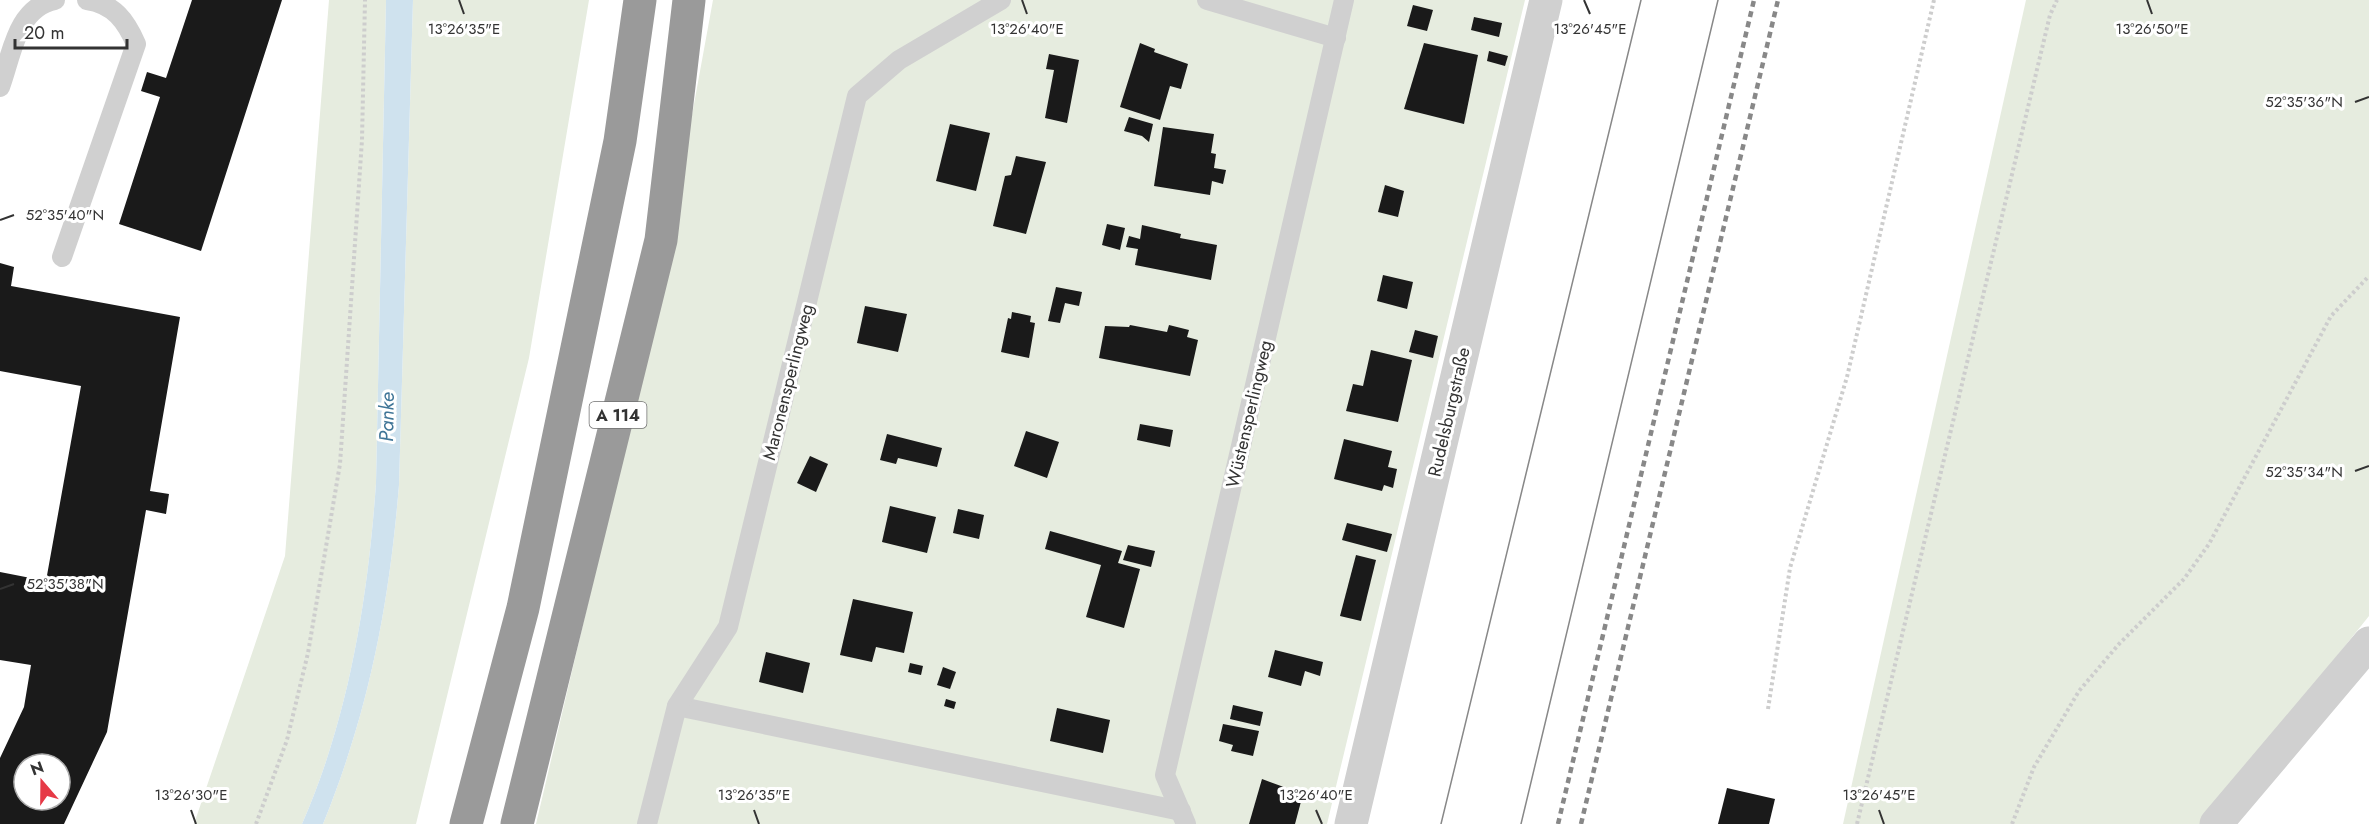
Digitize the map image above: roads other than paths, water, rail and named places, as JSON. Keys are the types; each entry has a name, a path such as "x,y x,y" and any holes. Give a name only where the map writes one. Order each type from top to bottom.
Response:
{"highway":[{"name":"A 114","path":"466,824 523,608 620,141 640,0"},
{"name":"A 114","path":"517,824 661,240 688,0"}],"street":[{"name":"Rudelsburgstraße","path":"1351,824 1546,0"},
{"path":"2216,824 2369,643"}],"lane":[{"path":"0,87 23,19 34,8 55,0"},
{"path":"62,256 136,44 127,25 114,10 87,0"},
{"name":"Maronensperlingweg","path":"647,824 676,706 728,627 857,96 899,60 1001,0"},
{"path":"1207,0 1336,38"},
{"name":"Wüstensperlingweg","path":"1183,817 1165,775 1344,0"},
{"path":"676,706 1183,817"}],"water":[{"name":"Panke","path":"386,0 413,0 399,485 395,530 383,616 365,699 353,740 323,824 302,824 332,742 344,699 354,656 368,570 376,483"}],"tram line":[{"path":"1441,824 1641,0"},
{"path":"1521,824 1718,0"}],"railway":[{"path":"1558,824 1754,0"},
{"path":"1581,824 1778,0"}]}
